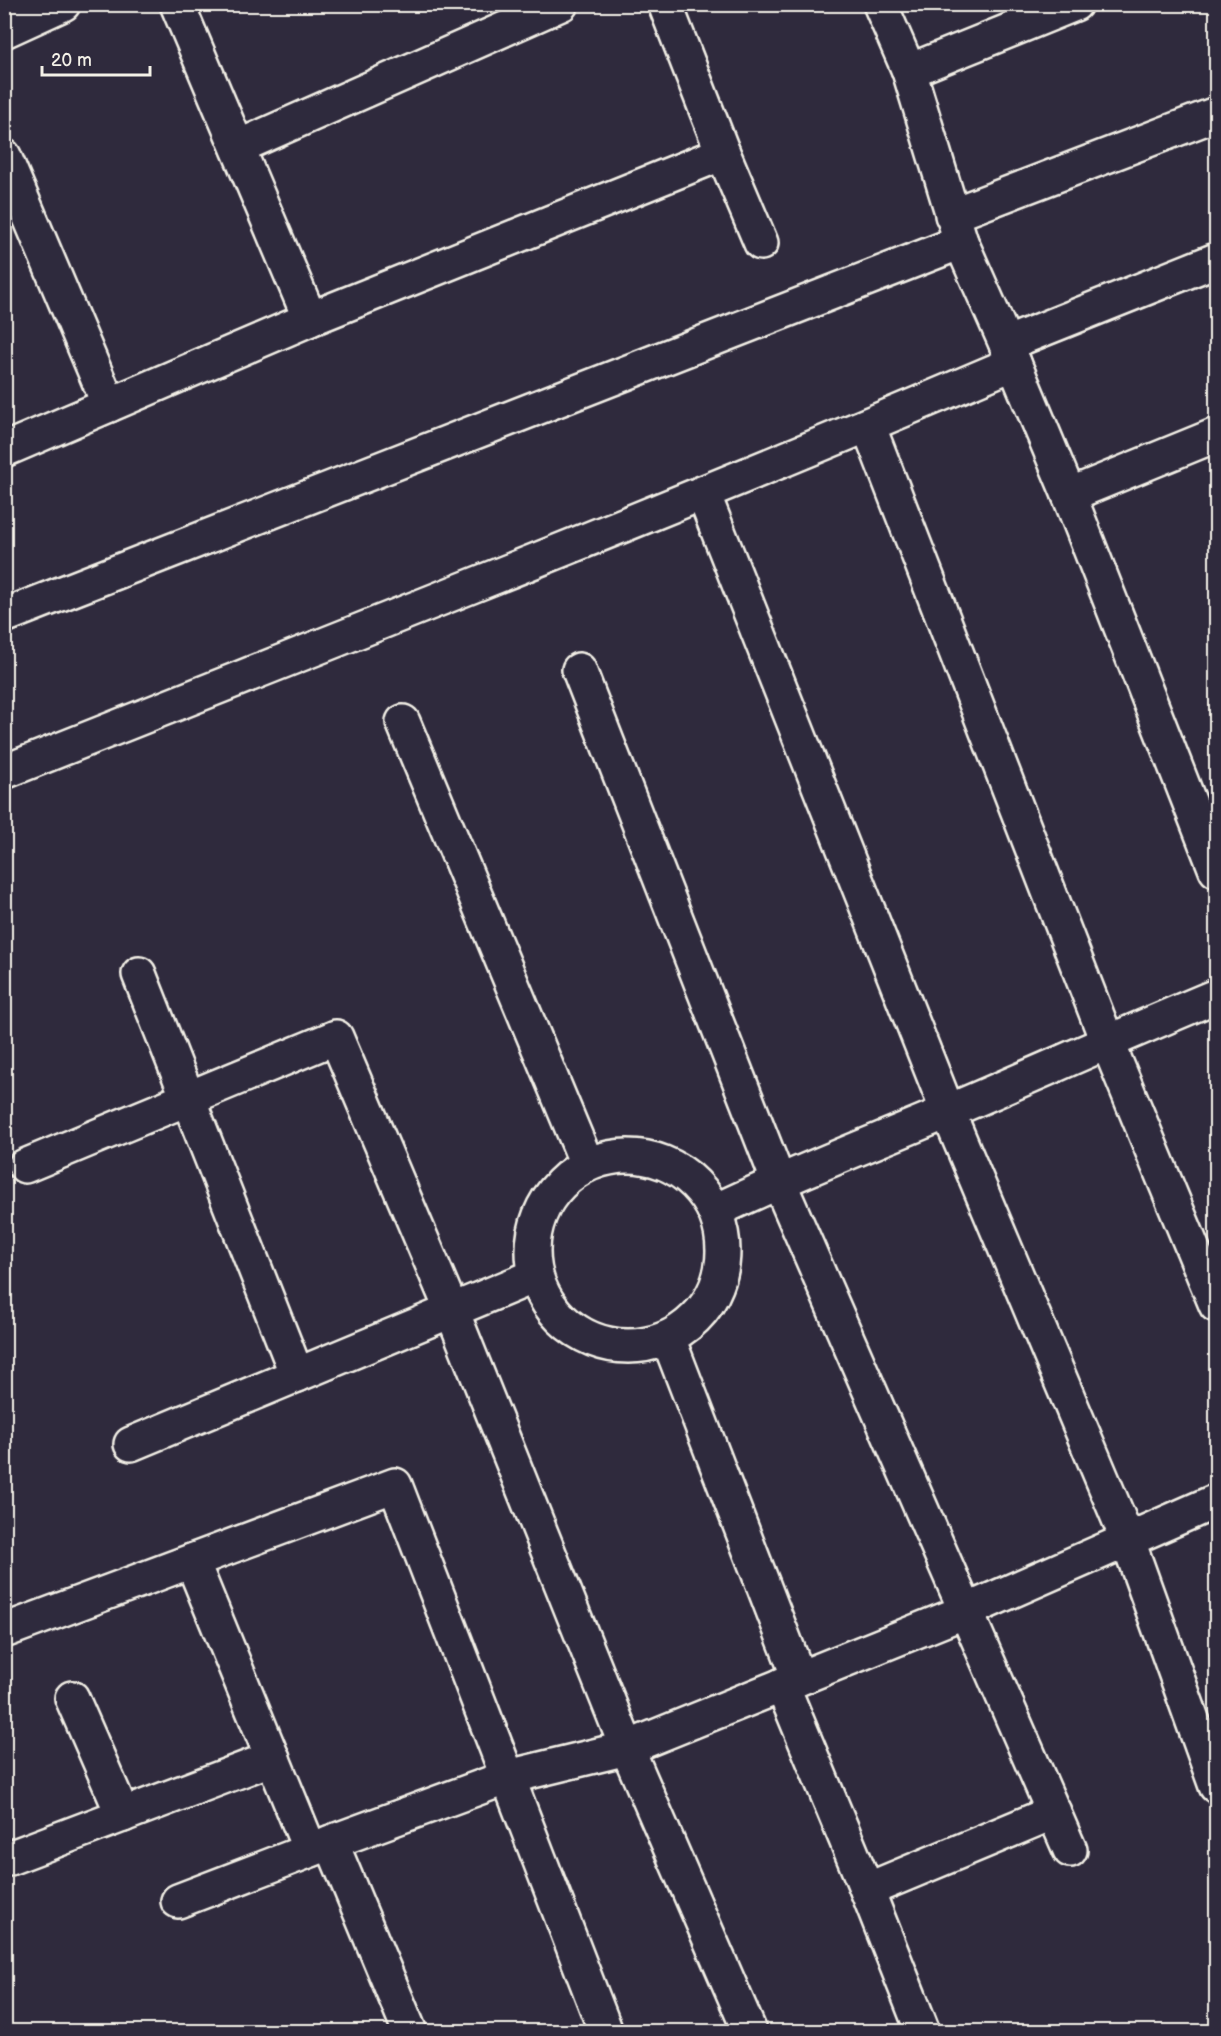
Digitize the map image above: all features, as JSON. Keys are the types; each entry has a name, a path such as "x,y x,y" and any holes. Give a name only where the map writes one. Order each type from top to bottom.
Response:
{"street":[{"path":"4,31 63,4"},
{"path":"177,4 310,320"},
{"path":"238,147 561,4"},
{"path":"665,4 761,243"},
{"path":"880,4 909,71 956,229 1069,495 1216,870"},
{"path":"909,71 1076,4"},
{"path":"4,616 956,229 1216,114"},
{"path":"4,450 310,320 723,153"},
{"path":"4,156 109,405"},
{"path":"4,771 868,425 1010,353 1216,260"},
{"path":"868,425 1107,1041 1216,1305"},
{"path":"1069,495 1216,435"},
{"path":"703,493 948,1112 1127,1538 1216,1786"},
{"path":"579,670 778,1180 1070,1850"},
{"path":"403,722 587,1164"},
{"path":"139,974 297,1375"},
{"path":"715,1210 778,1180 948,1112 1107,1041 1216,996"},
{"path":"25,1166 336,1037 452,1311 627,1748 750,2031"},
{"path":"617,1156 627,1156 647,1157 675,1167 698,1186 715,1210 723,1239 722,1269 711,1297 693,1321 668,1338 636,1346 602,1343 572,1329 549,1306 535,1276 532,1249 536,1223 548,1198 565,1178 587,1164 617,1156"},
{"path":"131,1444 535,1276"},
{"path":"668,1338 867,1890 923,2031"},
{"path":"4,1631 395,1485 606,2031"},
{"path":"178,1901 320,1846 508,1778 627,1748 966,1611 1127,1538 1216,1501"},
{"path":"192,1561 273,1758 320,1846 402,2029"},
{"path":"72,1698 123,1815"},
{"path":"4,1860 273,1758"},
{"path":"867,1890 1054,1812"}]}
